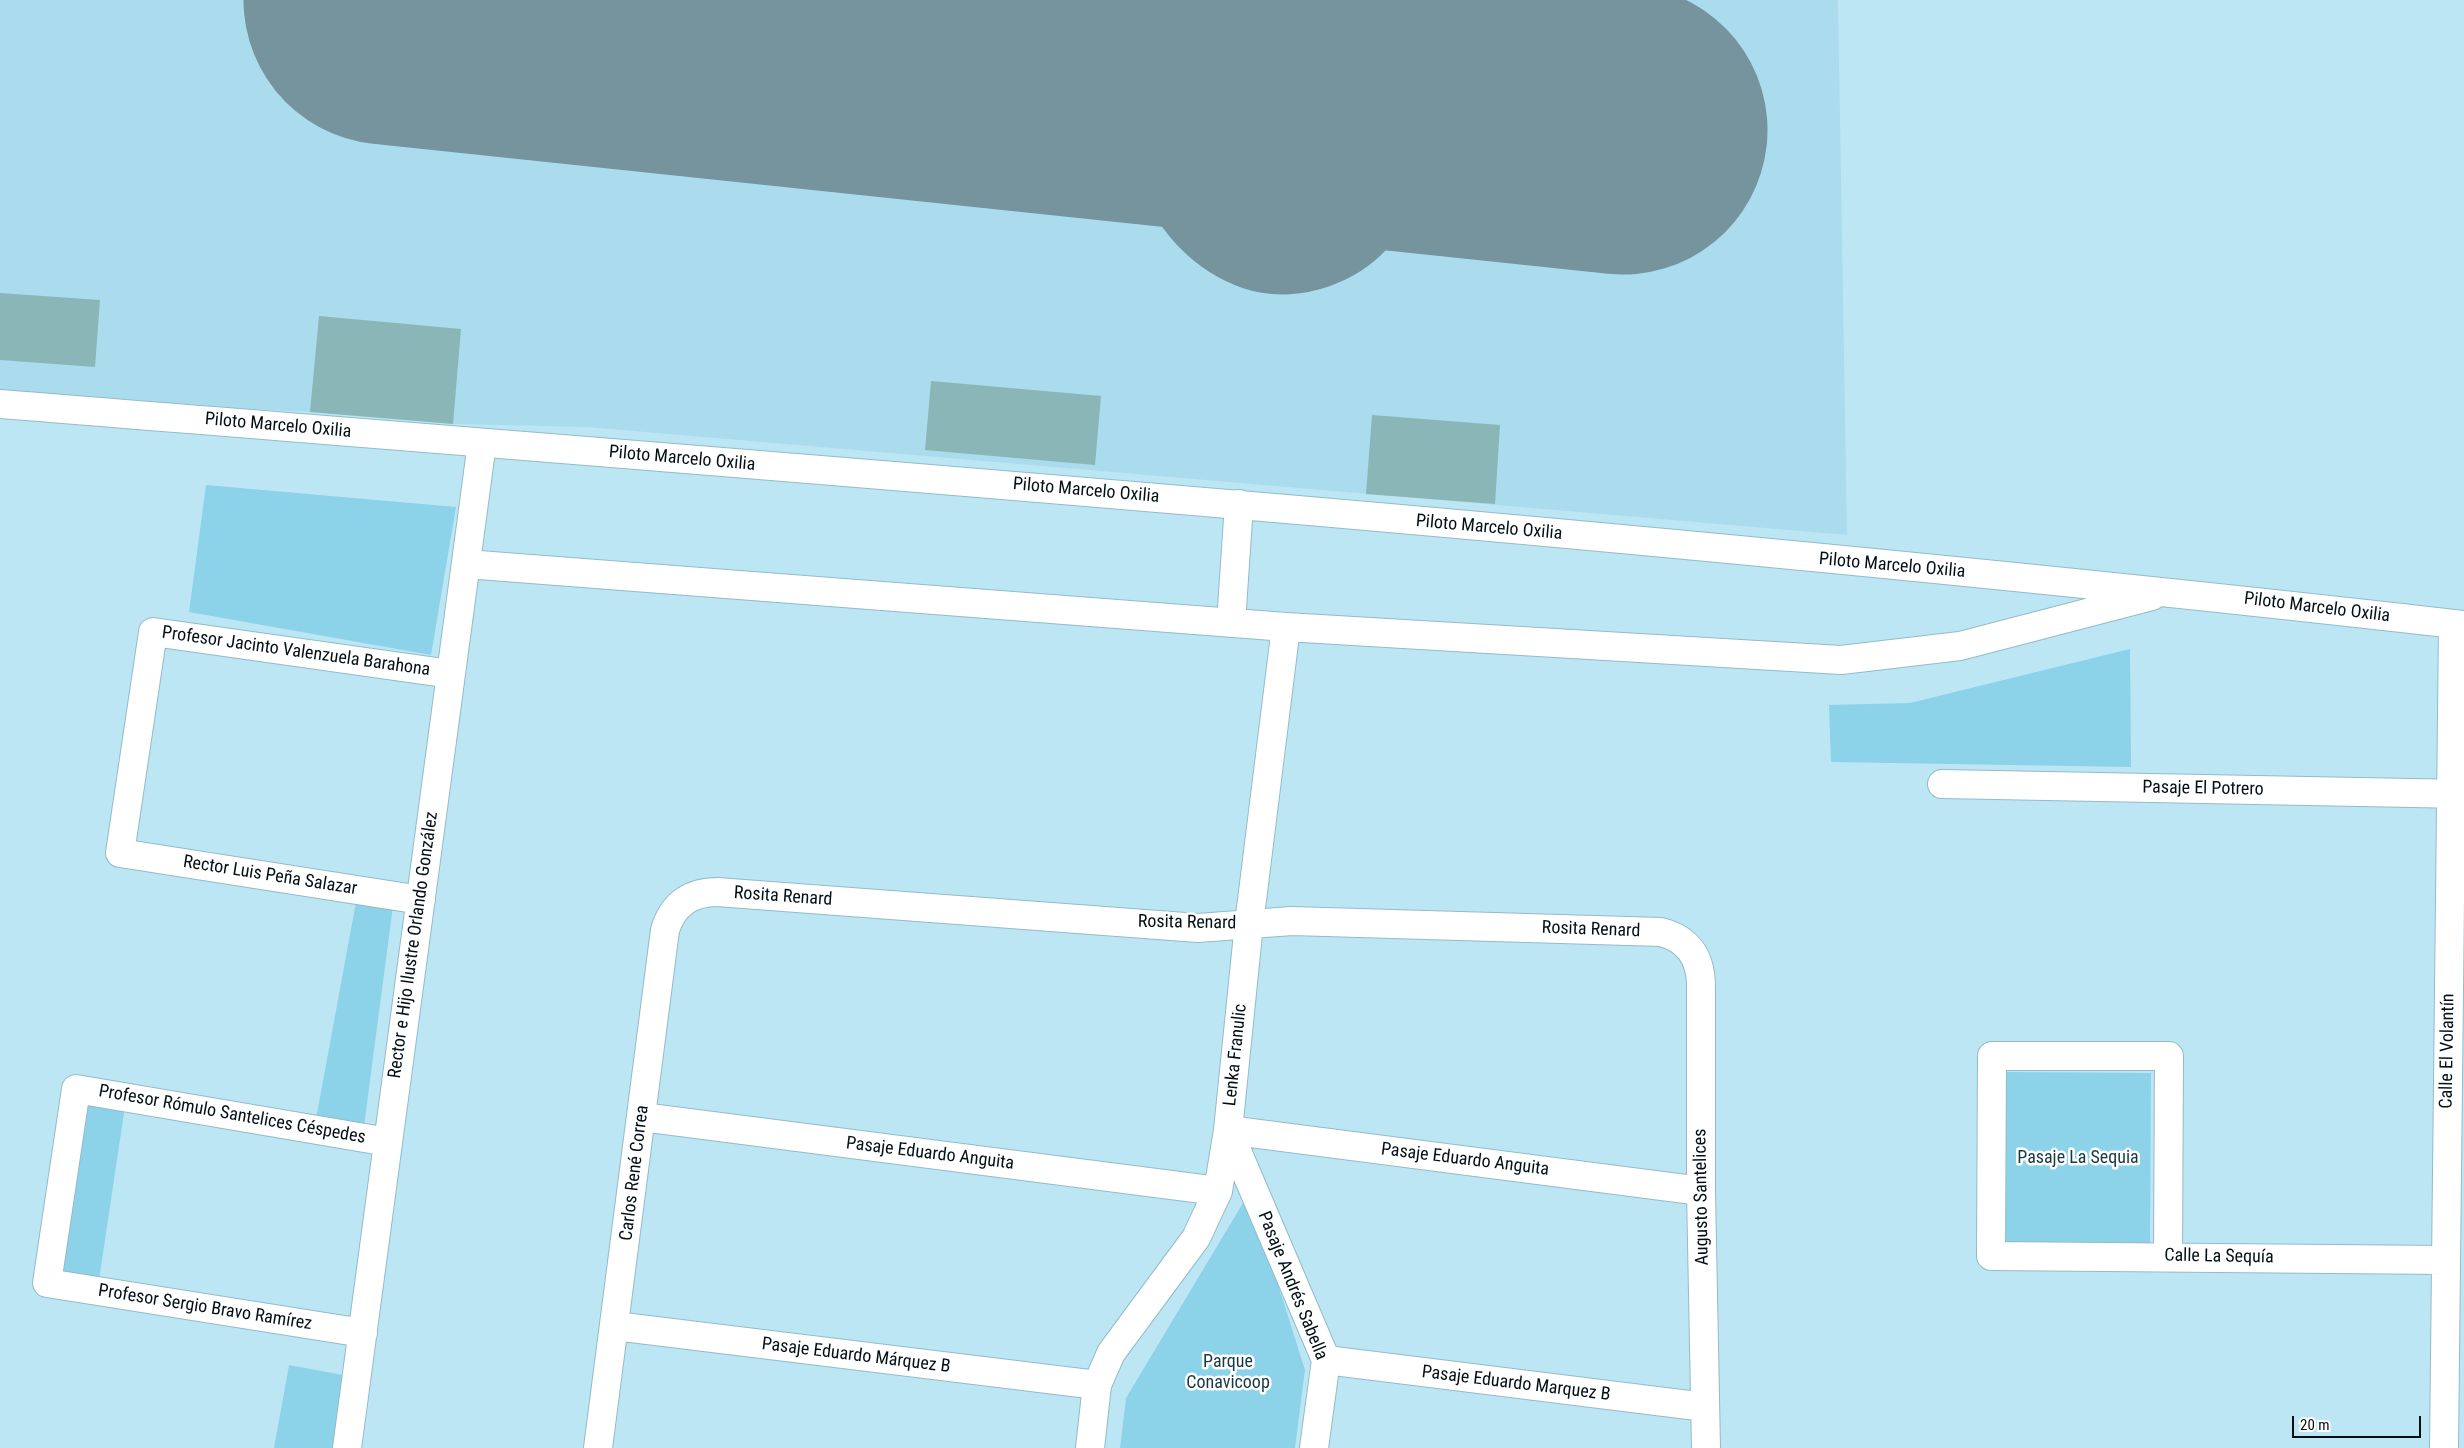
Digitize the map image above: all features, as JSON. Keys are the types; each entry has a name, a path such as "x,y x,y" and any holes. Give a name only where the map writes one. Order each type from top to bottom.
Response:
{"street":[{"name":"Piloto Marcelo Oxilia","path":"0,404 1239,504 2170,591 2458,625"},
{"name":"Rector e Hijo Ilustre Orlando González","path":"347,1448 482,443"},
{"path":"1231,624 1239,504"},
{"name":"Piloto Marcelo Oxilia","path":"466,564 1231,624 1841,660 1960,646 2170,591"},
{"name":"Calle El Volantín","path":"2444,1448 2446,1260 2457,794 2458,625"},
{"name":"Lenka Franulic","path":"1090,1448 1097,1385 1111,1353 1196,1238 1218,1191 1228,1130 1249,924 1286,627"},
{"name":"Profesor Jacinto Valenzuela Barahona","path":"120,853 153,632 451,674"},
{"name":"Pasaje El Potrero","path":"1942,784 2457,794"},
{"name":"Rector Luis Peña Salazar","path":"120,853 421,900"},
{"name":"Rosita Renard","path":"682,902 693,895 717,892 1198,928 1292,921 1661,932 1682,940 1690,948"},
{"name":"Carlos René Correa","path":"598,1448 665,930 668,919 682,902"},
{"name":"Augusto Santelices","path":"1690,948 1697,959 1702,984 1701,1191 1706,1448"},
{"name":"Calle La Sequía","path":"2168,1257 2169,1056 1992,1056 1991,1256 2446,1260"},
{"name":"Profesor Rómulo Santelices Céspedes","path":"47,1283 76,1089 388,1142"},
{"name":"Pasaje Eduardo Anguita","path":"642,1117 1218,1191"},
{"name":"Pasaje Eduardo Anguita","path":"1228,1130 1701,1191"},
{"name":"Pasaje Andrés Sabella","path":"1228,1130 1326,1360 1314,1448"},
{"name":"Profesor Sergio Bravo Ramírez","path":"47,1283 363,1333"},
{"name":"Pasaje Eduardo Márquez B","path":"615,1326 1097,1385"},
{"name":"Pasaje Eduardo Marquez B","path":"1326,1360 1705,1407"}],"shaded area":[{"path":"0,0 1838,0 1847,535 587,427 453,424 310,412 0,396"}],"green space":[{"path":"206,485 456,507 431,655 189,612"},
{"path":"2130,649 2131,767 1831,762 1829,705 1910,703"},
{"path":"356,902 393,906 364,1126 316,1119"},
{"name":"Pasaje La Sequia","path":"2006,1072 2151,1073 2150,1245 2005,1244"},
{"path":"83,1099 125,1106 99,1280 55,1273"},
{"name":"Parque Conavicoop","path":"1249,1193 1305,1370 1295,1448 1120,1448 1126,1398"},
{"path":"289,1365 343,1375 333,1448 274,1448"}],"building":[{"path":"0,293 100,300 95,367 0,360"},
{"path":"319,316 461,329 453,424 310,412"},
{"path":"931,381 1101,396 1095,465 925,450"},
{"path":"1372,415 1500,425 1495,504 1366,494"}],"taxiway":[{"path":"1081,73 1130,102 1151,120 1182,154 1209,194 1231,217 1245,227 1262,234 1274,236 1286,237 1305,234 1329,223 1344,210 1355,196 1362,179 1365,161 1365,141 1357,103"}],"runway":[{"path":"388,0 1623,130"}]}
